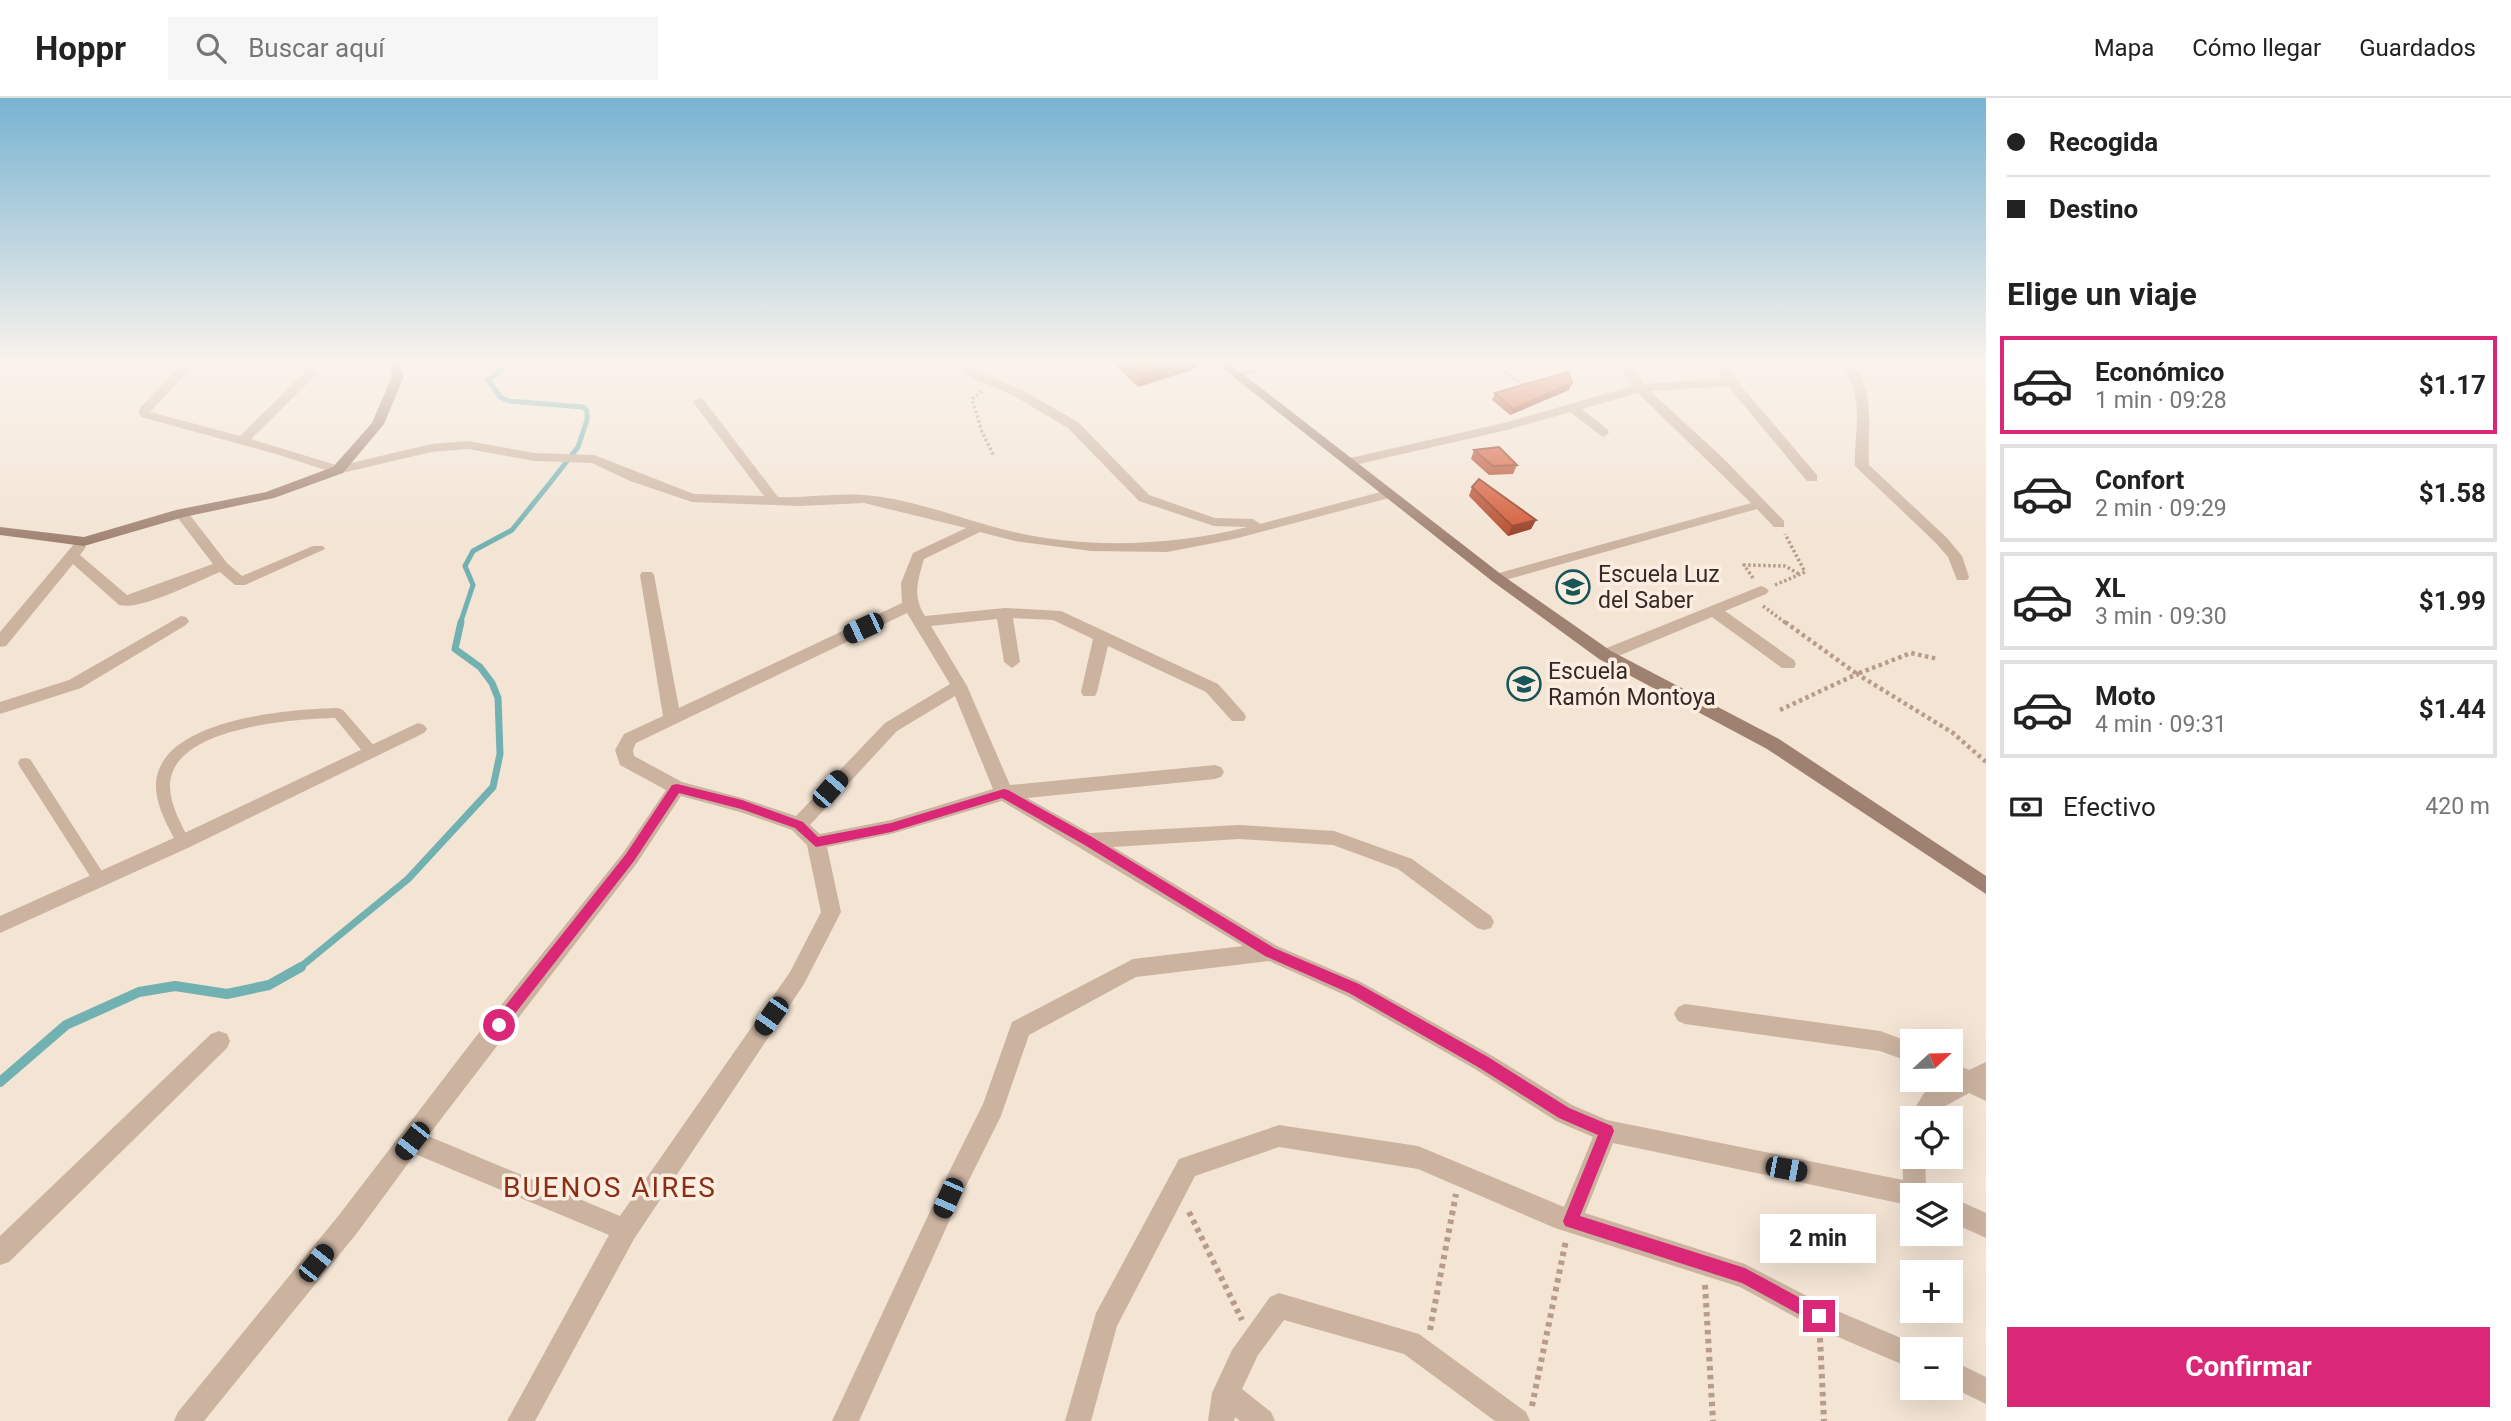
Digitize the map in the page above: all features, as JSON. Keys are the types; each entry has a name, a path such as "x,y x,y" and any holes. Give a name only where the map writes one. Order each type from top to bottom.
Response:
{"street":[{"path":"174,422 338,470"},
{"path":"243,440 262,422"},
{"path":"338,470 380,422"},
{"path":"714,422 774,501"},
{"path":"1067,422 1144,498 1214,522 1270,523"},
{"path":"1297,422 1497,578 1605,655 1773,744 1986,886"},
{"path":"1350,462 1521,422"},
{"path":"1590,422 1603,433"},
{"path":"1675,422 1779,524"},
{"path":"1765,422 1812,478"},
{"path":"1863,422 1862,466 1941,540 1955,556 1962,577"},
{"path":"0,531 84,542 181,513 269,495 338,470 431,448 468,445 535,457 594,459 635,478 692,498 774,501 864,499 1015,537 1091,546 1167,547 1234,535 1270,523 1388,494"},
{"path":"1497,578 1761,505"},
{"path":"181,513 222,566 240,582 318,549"},
{"path":"979,527 918,556 909,583 910,605 959,686 1004,793 1270,952 1354,989 1483,1062 1564,1113 1607,1131 1900,1191"},
{"path":"0,642 84,542"},
{"path":"72,555 124,601 137,599 222,566"},
{"path":"647,575 672,718"},
{"path":"1605,655 1755,593"},
{"path":"520,1421 625,1230 797,978 831,912 816,842 799,825 742,805 677,788 626,760 624,750 630,739 910,605"},
{"path":"1713,610 1788,664"},
{"path":"920,622 1004,613 1034,612 1056,615 1212,688 1238,717"},
{"path":"1004,613 1012,662"},
{"path":"0,708 75,684 181,621"},
{"path":"1089,692 1102,636"},
{"path":"799,825 891,727 959,686"},
{"path":"0,925 183,842 418,729"},
{"path":"816,842 891,827 1004,793 1215,772"},
{"path":"187,1421 412,1141 482,1046 630,858 677,788"},
{"path":"1088,841 1239,832 1334,838 1405,864 1484,922"},
{"path":"845,1421 948,1198 993,1108 1020,1029 1133,968 1270,952"},
{"path":"1685,1014 1880,1041 1900,1048"},
{"path":"0,1253 219,1041"},
{"path":"1928,1106 1932,1101 1973,1079"},
{"path":"1570,1221 1607,1131"},
{"path":"1078,1421 1105,1322 1187,1167 1279,1136 1418,1158 1570,1221 1745,1276 1819,1316 1900,1350"},
{"path":"412,1141 625,1230"},
{"path":"1963,1215 1986,1226"},
{"path":"1221,1421 1226,1393 1251,1339 1279,1306 1410,1343 1517,1421"},
{"path":"1963,1379 1986,1391"},
{"path":"1226,1393 1262,1421"}],"lane":[{"path":"183,842 164,797 163,775 175,755 215,731 297,713 338,713 371,752"},
{"path":"25,763 100,880"}],"path":[{"path":"979,422 994,456"},
{"path":"1755,593 1805,572 1779,524"},
{"path":"1799,574 1785,566 1744,565 1755,593 1857,674 1953,733 1986,762"},
{"path":"1780,710 1857,674 1911,653 1938,659"},
{"path":"1426,1355 1460,1175"},
{"path":"1177,1186 1251,1339"},
{"path":"1529,1421 1570,1221"},
{"path":"1704,1263 1713,1421"},
{"path":"1819,1316 1824,1421"}],"building":[{"path":"1499,447 1517,465 1493,466 1474,450"},
{"path":"1479,479 1536,520 1512,526 1472,487"}],"waterway":[{"path":"460,624 473,585 465,566 473,551 512,530 578,447 586,422"},
{"path":"299,968 408,879 493,787 500,754 498,698 492,683 480,667 455,649 461,622"},
{"path":"0,1082 66,1025 139,992 175,986 227,994 269,985 299,968"}],"place":[{"name":"Escuela Luz del Saber","path":"1573,587"},
{"name":"Escuela Ramón Montoya","path":"1524,684"}],"district":[{"name":"BUENOS AIRES","path":"610,1187"}],"route":[{"path":"499,1025 630,858 677,788 742,805 799,825 816,842 891,827 1004,793 1270,952 1354,989 1483,1062 1564,1113 1607,1131 1570,1221 1745,1276 1819,1316"}]}
